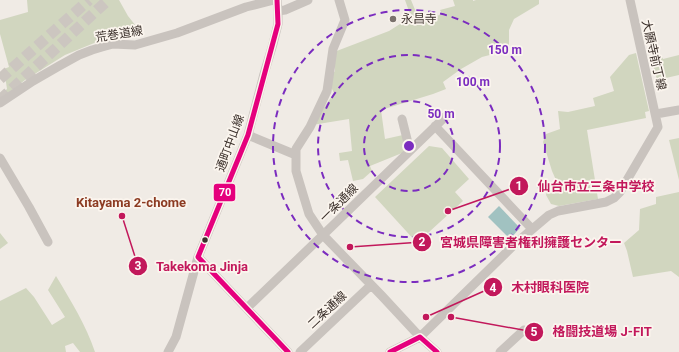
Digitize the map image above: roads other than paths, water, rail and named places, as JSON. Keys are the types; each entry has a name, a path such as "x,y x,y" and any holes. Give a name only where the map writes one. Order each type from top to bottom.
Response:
{"street":[{"name":"通町中山線","path":"168,352 176,337 198,257 248,135 278,24 278,11 275,0"},
{"name":"荒巻道線","path":"0,104 39,77 92,50 113,44 135,45 176,33 246,7 275,0"},
{"path":"278,11 285,10 308,0"},
{"path":"339,0 345,20 333,48 327,91 310,127 296,149 296,172 309,214 323,235 420,337 437,352"},
{"name":"大願寺前丁線","path":"390,352 420,337 516,243 549,216 558,211 606,202 614,198 620,192 658,127 630,0"},
{"path":"656,114 679,110"},
{"name":"一条通線","path":"247,308 448,114"},
{"path":"402,118 410,151"},
{"path":"435,126 532,229"},
{"path":"248,135 296,155"},
{"path":"0,158 48,242"},
{"path":"198,257 288,352"},
{"name":"二条通線","path":"300,352 371,285"},
{"path":"500,352 524,330"}],"water":[{"path":"499,206 520,228 510,239 488,217"}],"tunnel":[{"path":"0,79 89,0"},
{"path":"0,100 108,0"}],"place":[{"name":"永昌寺","path":"393,19"},
{"name":"仙台市立三条中学校","path":"448,211"},
{"name":"Takekoma Jinja","path":"122,216"},
{"name":"宮城県障害者権利擁護センター","path":"350,247"},
{"name":"木村眼科医院","path":"426,317"},
{"name":"格闘技道場 J-FIT","path":"451,317"}],"district":[{"name":"Kitayama 2-chome","path":"131,202"}]}
